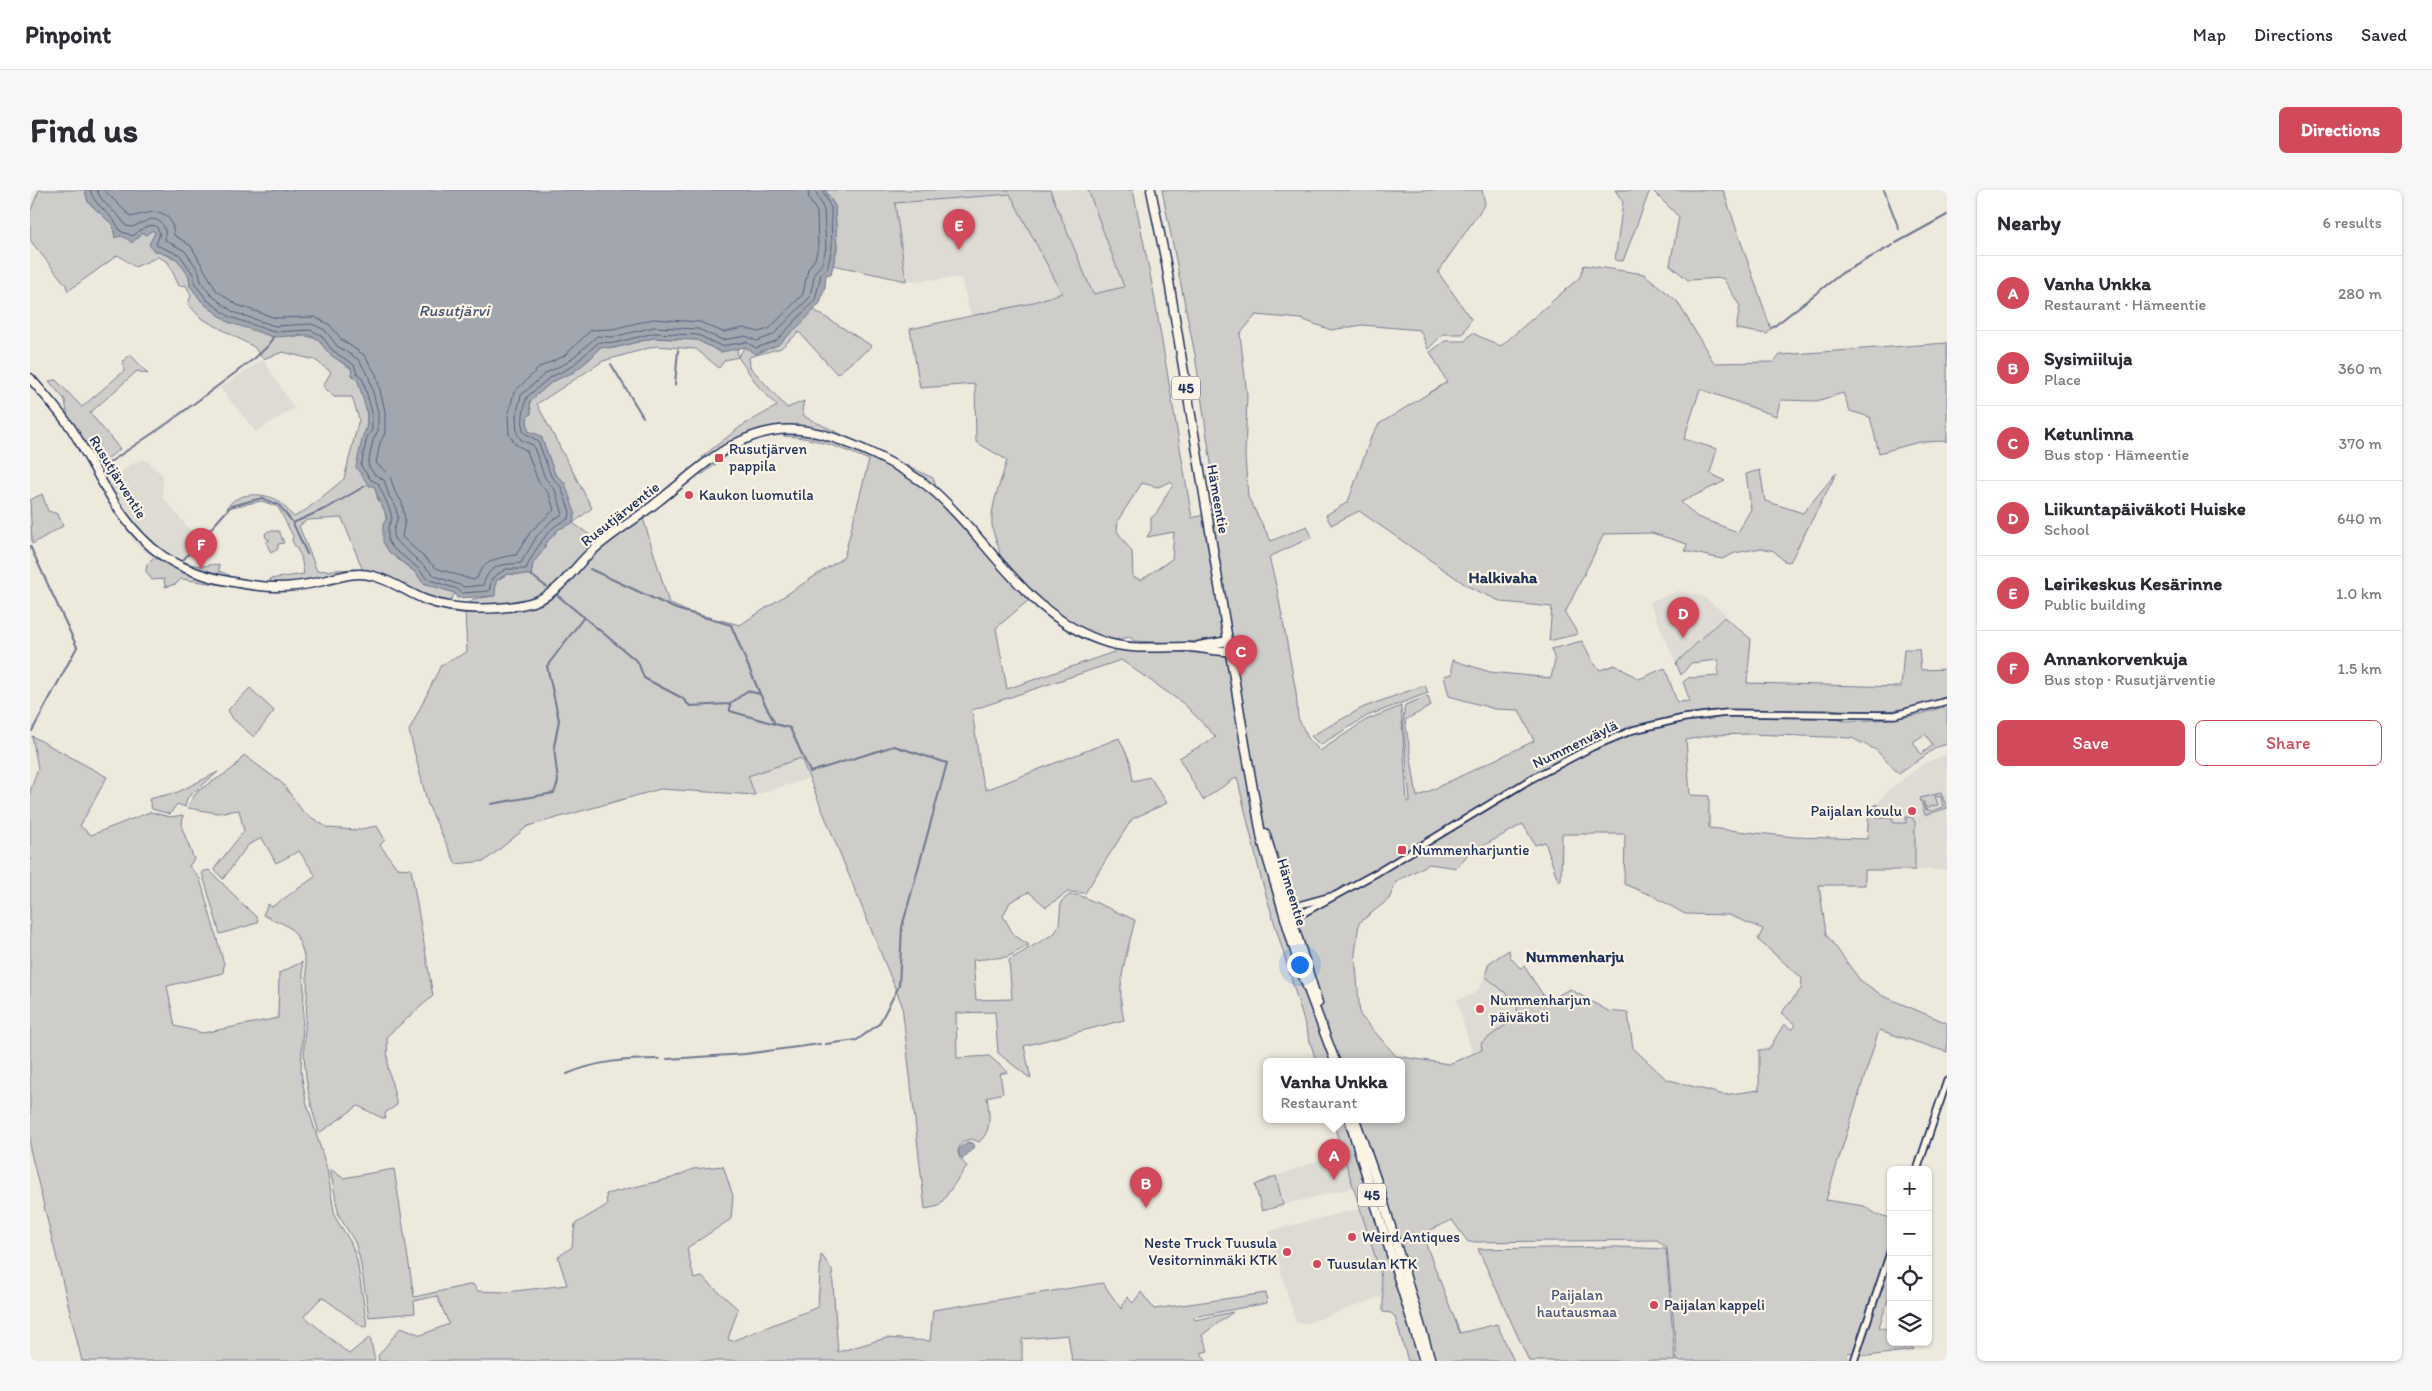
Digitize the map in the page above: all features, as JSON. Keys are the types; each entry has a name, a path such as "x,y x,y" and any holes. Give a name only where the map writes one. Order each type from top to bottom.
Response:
{"main road":[{"name":"Hämeentie","path":"1151,190 1163,244 1262,840 1299,965 1333,1058"},
{"name":"Rusutjärventie","path":"30,378 69,425 114,502 138,535 164,557 178,565 223,580 285,588 350,574 374,576 429,602 470,608 507,607 534,602 557,588 604,540 655,505 727,447 760,433 802,430 848,444 917,478 962,520 1018,586 1041,607 1076,630 1111,644 1194,647 1219,652 1230,651"},
{"name":"Rusutjärventie","path":"1194,647 1228,641"},
{"name":"Hämeentie","path":"1258,812 1293,918 1325,1035"},
{"name":"45","path":"1350,1123 1424,1361"},
{"name":"45","path":"1356,1123 1380,1190 1431,1361"}],"street":[{"name":"Nummenväylä","path":"1293,918 1378,872 1557,765 1592,746 1633,730 1684,718 1726,713 1895,715 1947,701"},
{"name":"Nummenväylä","path":"1290,909 1332,896"},
{"path":"1290,909 1284,916 1293,918"},
{"path":"1918,1166 1947,1081"},
{"path":"1854,1361 1889,1256"}],"shaded area":[{"path":"1050,190 1088,190 1124,288 1093,294"},
{"path":"1010,194 1063,293 1027,304 971,316 961,278 906,281 895,203"},
{"path":"263,359 294,408 256,432 220,388"},
{"path":"144,459 163,475 163,498 200,541 183,561 165,553 161,560 153,558 136,544 99,488 134,463"},
{"path":"1679,591 1701,595 1726,614 1676,663 1649,602"},
{"name":"Paijalan koulu","path":"1947,754 1947,870 1915,870 1915,822 1893,823 1893,818 1877,818 1877,804 1889,790 1923,764"},
{"path":"801,758 810,778 755,795 748,776"},
{"path":"1485,976 1515,1001 1520,1015 1481,1043 1483,1050 1472,1053 1457,1000 1473,994 1479,988"},
{"path":"1342,1154 1354,1187 1283,1205 1276,1176 1319,1160"},
{"path":"1361,1208 1380,1272 1383,1296 1305,1324 1296,1323 1269,1231"}],"green space":[{"path":"39,190 85,190 88,202 113,225 114,233 138,239 142,233 152,229 155,233 152,239 153,250 177,259 189,276 190,286 203,303 228,322 297,337 306,336 319,342 343,364 351,368 361,386 367,416 367,424 363,435 378,501 385,509 389,552 416,573 423,583 455,593 449,603 467,605 473,599 494,596 496,581 507,574 531,575 533,563 545,548 545,544 559,529 565,483 555,474 541,436 528,431 527,417 531,413 530,401 546,387 589,360 600,347 614,348 653,338 697,340 721,352 737,348 738,357 745,347 778,345 814,310 872,346 837,374 799,332 781,348 749,357 750,367 787,408 804,401 802,410 805,417 933,478 937,490 1000,559 992,517 1007,460 976,442 975,384 920,388 910,329 1027,304 1062,293 1010,194 895,203 906,281 833,265 837,249 835,206 825,190 1050,190 1093,294 1124,287 1088,190 1133,190 1153,289 1192,518 1218,511 1195,355 1162,190 1482,190 1485,204 1438,272 1471,319 1463,334 1443,334 1428,349 1420,330 1362,325 1331,330 1301,319 1256,315 1240,334 1247,395 1245,457 1248,497 1271,541 1307,526 1312,537 1269,557 1277,589 1296,692 1298,718 1308,738 1320,751 1366,720 1401,706 1407,802 1410,801 1403,721 1405,705 1428,696 1431,706 1405,720 1417,797 1534,741 1519,710 1495,709 1449,696 1444,676 1452,674 1452,660 1490,672 1551,678 1555,660 1551,649 1582,641 1593,662 1600,670 1615,665 1639,679 1665,668 1677,702 1690,701 1683,682 1690,677 1718,676 1718,660 1691,663 1681,675 1676,663 1724,617 1751,639 1747,683 1901,687 1904,649 1919,649 1921,670 1947,669 1947,696 1917,706 1889,711 1860,712 1829,709 1842,721 1855,721 1921,714 1947,705 1947,744 1937,747 1899,774 1876,750 1852,738 1751,734 1712,735 1686,740 1690,795 1709,796 1709,828 1795,837 1867,839 1869,809 1877,804 1877,818 1893,818 1893,823 1906,823 1906,817 1912,817 1915,822 1915,870 1865,870 1865,885 1819,885 1826,934 1860,980 1883,996 1947,1023 1947,1052 1879,1030 1826,1200 1864,1206 1876,1214 1887,1217 1887,1303 1879,1327 1887,1330 1887,1346 1912,1346 1914,1350 1867,1356 1848,1352 1847,1361 1677,1361 1667,1248 1657,1240 1468,1242 1452,1220 1422,1234 1460,1333 1497,1324 1514,1361 1408,1361 1395,1317 1391,1313 1383,1312 1380,1272 1333,1123 1405,1123 1405,1058 1315,1058 1261,878 1237,777 1203,800 1179,758 1216,737 1184,704 1121,660 972,710 981,775 986,790 1119,738 1130,761 1133,781 1150,777 1167,803 1132,819 1085,893 1068,892 1046,907 1029,892 1010,902 1003,916 1014,935 1029,945 1007,957 973,960 976,1000 1012,999 1009,960 1055,933 1059,924 1061,902 1069,895 1079,895 1135,920 1121,982 1124,1020 1024,1046 1031,1079 998,1053 995,1012 956,1013 957,1058 989,1056 1008,1072 1000,1074 1003,1093 987,1097 989,1121 983,1137 979,1142 972,1139 963,1141 959,1149 958,1152 961,1160 967,1166 939,1206 925,1209 902,1005 801,758 748,776 755,795 660,789 528,826 485,861 456,864 428,805 409,731 441,665 467,652 465,611 361,573 362,568 342,518 307,520 299,526 317,571 356,569 356,573 323,580 271,585 270,579 304,574 301,556 292,541 293,536 278,507 262,501 227,508 236,499 243,496 257,495 277,500 294,517 306,510 344,479 359,419 352,397 334,397 323,386 331,372 315,360 283,352 263,359 254,347 201,318 188,304 191,296 186,285 179,286 168,262 158,257 135,267 118,255 68,291 66,285 30,240 30,212","holes":["656,346 696,349 719,368 725,360 738,357 758,386 777,406 740,427 702,457 704,460 638,513 598,541 573,523 592,508 537,404 603,361","783,433 784,436 806,438 827,444 869,460 844,557 740,625 688,612 669,603 643,518 698,474 703,474 739,447 769,435","1170,482 1174,485 1167,493 1158,511 1151,518 1151,530 1147,537 1174,532 1172,559 1141,580 1133,577 1132,552 1117,531 1118,520 1142,483 1158,487","1030,599 1091,638 1114,640 1130,637 1134,641 1179,643 1214,639 1217,654 1112,648 1114,652 1007,689 996,628","1925,734 1933,745 1921,754 1913,742","1523,824 1535,845 1545,842 1558,881 1561,881 1562,834 1625,834 1624,884 1653,896 1685,914 1729,915 1763,929 1758,940 1802,978 1801,989 1781,1013 1796,1025 1792,1030 1784,1024 1769,1049 1759,1050 1759,1090 1724,1095 1666,1079 1633,1048 1628,1013 1608,1011 1570,989 1547,1001 1524,966 1520,968 1510,957 1509,950 1489,963 1485,976 1515,1001 1519,1015 1481,1043 1482,1050 1449,1064 1396,1056 1360,1015 1355,954 1359,923 1389,899 1397,881 1429,864 1457,868 1468,854"]},
{"path":"1615,190 1650,190 1623,261 1615,260 1623,202"},
{"path":"1652,190 1723,190 1771,329 1767,334 1736,329 1740,306 1723,278 1688,280 1670,265 1679,217"},
{"path":"1584,265 1644,274 1677,301 1714,363 1774,362 1780,355 1947,343 1947,441 1919,442 1879,453 1870,417 1850,411 1843,393 1817,401 1781,400 1776,416 1700,389 1684,439 1717,449 1710,473 1725,481 1681,502 1697,517 1738,532 1751,509 1746,474 1760,470 1765,501 1803,513 1837,472 1790,562 1784,561 1774,551 1761,548 1735,553 1722,559 1685,551 1687,544 1652,533 1604,534 1565,613 1578,634 1549,641 1552,607 1502,602 1469,587 1359,511 1331,525 1326,515 1348,502 1371,437 1379,424 1447,382 1430,352 1445,341 1465,341 1472,333 1501,346 1580,277"},
{"path":"130,354 148,374 137,371 90,413 120,449 98,466 68,418 65,400 49,381 56,380 82,407 124,371 123,361"},
{"path":"42,494 48,511 58,514 63,526 32,544 30,500"},
{"path":"268,531 279,531 284,543 278,544 278,549 271,553 266,542 270,540 266,538 265,534"},
{"path":"165,553 194,565 219,565 219,571 231,576 230,586 181,579 176,584 165,587 164,579 152,580 146,571 147,564 153,558 161,560"},
{"path":"1425,685 1428,693 1367,716 1320,745 1311,736 1364,707"},
{"path":"250,688 274,711 254,737 233,719 228,710"},
{"path":"32,736 107,777 80,826 91,835 150,812 170,817 183,815 182,828 194,859 189,866 200,879 224,964 223,973 167,986 175,1026 203,1033 278,1018 279,973 302,962 304,989 301,1072 306,1101 327,1169 335,1217 351,1243 357,1260 367,1326 363,1327 322,1297 304,1316 349,1354 370,1337 375,1361 82,1361 30,1149 30,792 38,768"},
{"path":"244,755 283,784 303,812 328,828 356,830 377,826 385,840 380,845 397,868 411,869 433,996 387,1036 388,1067 397,1105 385,1113 386,1118 382,1118 358,1106 319,1133 308,1090 305,1069 307,977 302,950 297,937 291,929 263,915 268,904 272,907 316,876 299,851 276,863 262,838 248,845 223,879 214,869 244,831 239,810 217,813 188,808 195,794 227,773"},
{"path":"218,772 187,798 185,807 177,804 170,814 152,809 149,799 178,792"},
{"path":"1941,793 1947,808 1925,815 1920,798","holes":["1935,796 1941,797 1943,807 1931,811 1925,809 1923,801 1926,808 1938,805"]},
{"path":"209,870 258,919 257,923 220,934 202,872"},
{"path":"723,1166 733,1196 731,1219 687,1248 694,1279 702,1277 738,1309 728,1339 732,1341 818,1307 821,1254 832,1270 838,1352 886,1338 930,1341 933,1310 1103,1283 1121,1309 1127,1297 1133,1303 1141,1292 1154,1309 1266,1293 1267,1303 1193,1317 1195,1320 1233,1312 1202,1335 1208,1351 1201,1353 1206,1361 1072,1361 1068,1335 1022,1339 1022,1361 379,1361 378,1356 401,1327 421,1335 449,1324 437,1296 414,1301 415,1313 369,1317 360,1259 355,1242 339,1216 330,1169 343,1178 394,1169 414,1297 473,1284 477,1291 506,1292 567,1285 558,1257 572,1247 575,1224 607,1205 606,1194 672,1178 693,1169"},
{"path":"1276,1176 1283,1205 1262,1211 1255,1185"},
{"name":"Paijalan hautausmaa","path":"1616,1247 1666,1249 1675,1361 1529,1361 1478,1249"}],"water":[{"name":"Rusutjärvi","path":"85,190 825,190 835,206 837,249 831,274 826,275 825,287 820,303 778,345 755,354 745,347 721,352 697,340 653,338 614,348 600,347 592,357 574,372 552,382 530,401 531,414 527,417 528,431 541,436 555,474 565,483 575,513 573,523 559,529 545,544 545,548 533,563 531,575 507,574 496,581 495,596 457,598 455,593 423,583 416,573 389,552 383,542 383,524 387,519 386,515 374,486 369,486 356,467 363,435 367,429 367,413 358,381 352,375 351,368 329,354 318,339 308,335 273,337 228,322 203,303 190,286 189,276 177,259 153,250 149,244 155,233 153,230 146,235 142,233 132,243 126,238 115,238 113,225 88,202"},
{"path":"967,1142 973,1143 975,1146 963,1159 959,1156 958,1150"}],"waterway":[{"path":"1884,190 1899,229"},
{"path":"1896,243 1947,215"},
{"path":"1772,328 1842,273 1893,245"},
{"path":"104,466 168,423 255,358 268,346 273,337"},
{"path":"675,385 678,350"},
{"path":"611,364 643,417"},
{"path":"184,559 231,506 262,498 279,505 293,523 329,507 365,486"},
{"path":"293,523 307,554"},
{"path":"30,546 77,647 32,731"},
{"path":"590,569 676,609 731,625 760,694"},
{"path":"531,575 548,588"},
{"path":"557,595 638,662 644,678 682,698 690,706 730,704 747,691 760,694 775,724 790,728 810,772 894,746 947,763 902,927 899,986 879,1024 857,1040 826,1044"},
{"path":"491,804 554,793 558,782 554,747 559,720 547,666 584,617"},
{"path":"730,705 730,711 775,724"},
{"path":"667,1059 745,1054 820,1044"},
{"path":"567,1074 590,1066 612,1062 659,1059"}],"place":[{"name":"Leirikeskus Kesärinne","path":"959,250"},
{"name":"Rusutjärven pappila","path":"719,458"},
{"name":"Kaukon luomutila","path":"689,495"},
{"name":"Annankorvenkuja","path":"201,569"},
{"name":"Liikuntapäiväkoti Huiske","path":"1683,638"},
{"name":"Ketunlinna","path":"1241,676"},
{"name":"Paijalan koulu","path":"1912,811"},
{"name":"Nummenharjuntie","path":"1402,850"},
{"name":"Nummenharjun päiväkoti","path":"1480,1009"},
{"name":"Vanha Unkka","path":"1334,1180"},
{"name":"Sysimiiluja","path":"1146,1208"},
{"name":"Weird Antiques","path":"1352,1237"},
{"name":"Neste Truck Tuusula Vesitorninmäki KTK","path":"1287,1252"},
{"name":"Tuusulan KTK","path":"1317,1264"},
{"name":"Paijalan kappeli","path":"1654,1305"}],"district":[{"name":"Halkivaha","path":"1503,577"},
{"name":"Nummenharju","path":"1575,956"}]}
